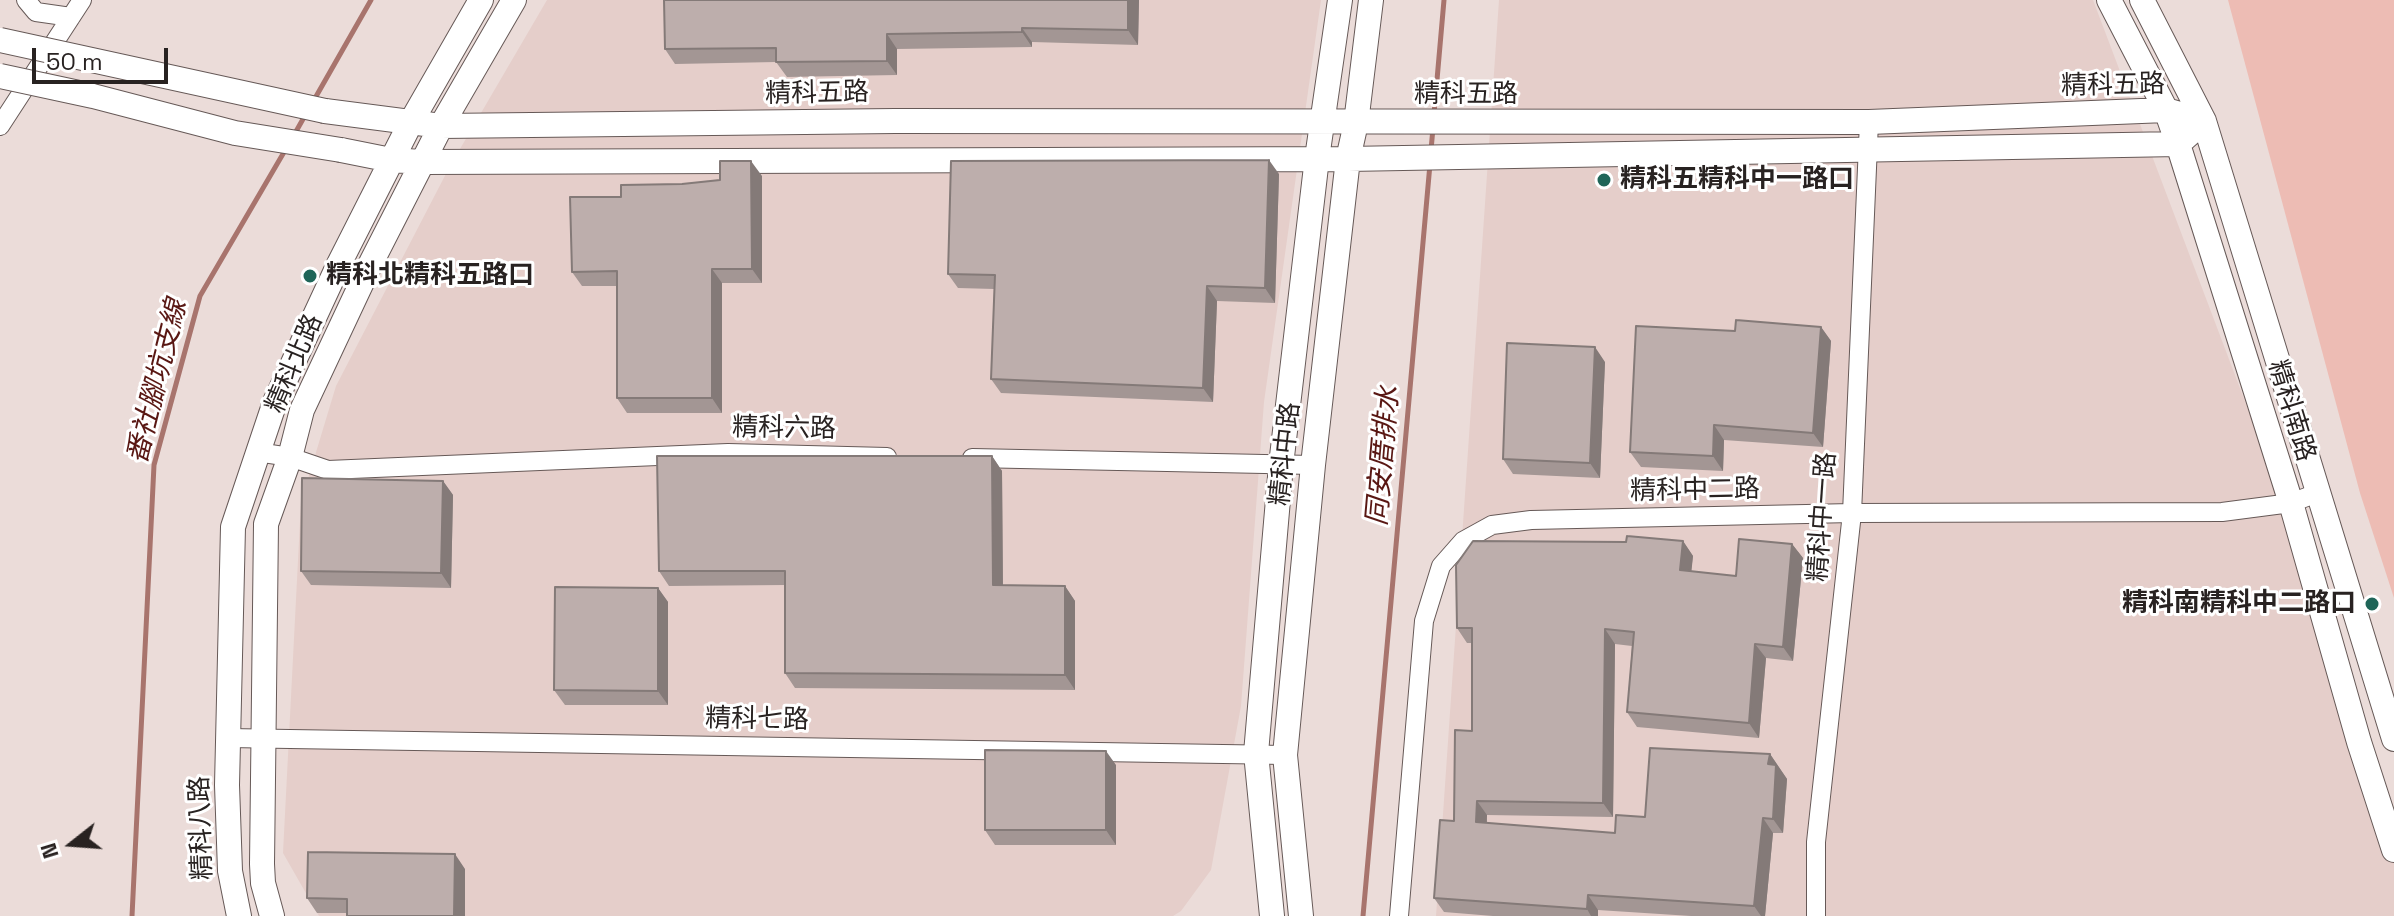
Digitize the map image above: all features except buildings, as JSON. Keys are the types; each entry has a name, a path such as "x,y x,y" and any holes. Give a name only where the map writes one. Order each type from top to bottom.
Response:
{"street":[{"path":"0,126 82,0"},
{"name":"精科北路","path":"228,738 233,527 257,452 275,402 391,160 481,0"},
{"name":"精科北路","path":"262,738 266,524 290,457 302,410 422,162 514,0"},
{"name":"精科中路","path":"1272,916 1256,753 1281,465 1317,158 1340,0"},
{"name":"精科中路","path":"1301,916 1285,755 1313,465 1348,159 1356,123 1371,0"},
{"name":"精科南路","path":"2109,0 2166,110 2178,144 2291,503 2359,742 2394,850"},
{"name":"精科南路","path":"2142,0 2204,121 2394,739"},
{"path":"34,4 71,17"},
{"name":"精科五路","path":"0,40 325,111 441,126 895,121 1869,122 2166,110 2204,121"},
{"path":"0,76 93,96 235,133 391,160 422,162 1348,159 2178,144 2204,121"},
{"name":"精科中一路","path":"1816,916 1816,842 1852,513 1869,122"},
{"name":"精科六路","path":"257,452 290,457 328,470 728,453 902,457"},
{"path":"949,458 1313,465"},
{"name":"精科中二路","path":"1399,916 1424,621 1441,566 1463,541 1492,525 1531,520 1852,513 2222,512 2291,503 2317,493"},
{"name":"精科七路","path":"228,738 1285,755"},
{"name":"精科八路","path":"228,738 230,871 239,916"},
{"path":"262,738 263,873 272,916"}],"shaded area":[{"path":"547,0 1321,0 1264,402 1241,706 1211,870 1181,911 1173,916 319,916 283,853 301,502 336,386 450,166"},
{"path":"1499,0 2093,0 2277,486 2394,852 2394,916 1436,916"},
{"path":"2228,0 2394,0 2394,598 2360,493"}],"waterway":[{"name":"番社腳坑支線","path":"314,100 371,0"},
{"name":"同安厝排水","path":"1434,114 1444,0"},
{"name":"番社腳坑支線","path":"294,135 307,112"},
{"name":"同安厝排水","path":"1431,150 1433,128"},
{"name":"番社腳坑支線","path":"132,916 154,465 200,296 287,147"},
{"name":"同安厝排水","path":"1363,916 1430,164"}],"place":[{"name":"精科五精科中一路口","path":"1604,180"},
{"name":"精科北精科五路口","path":"310,276"},
{"name":"精科南精科中二路口","path":"2372,604"}]}
